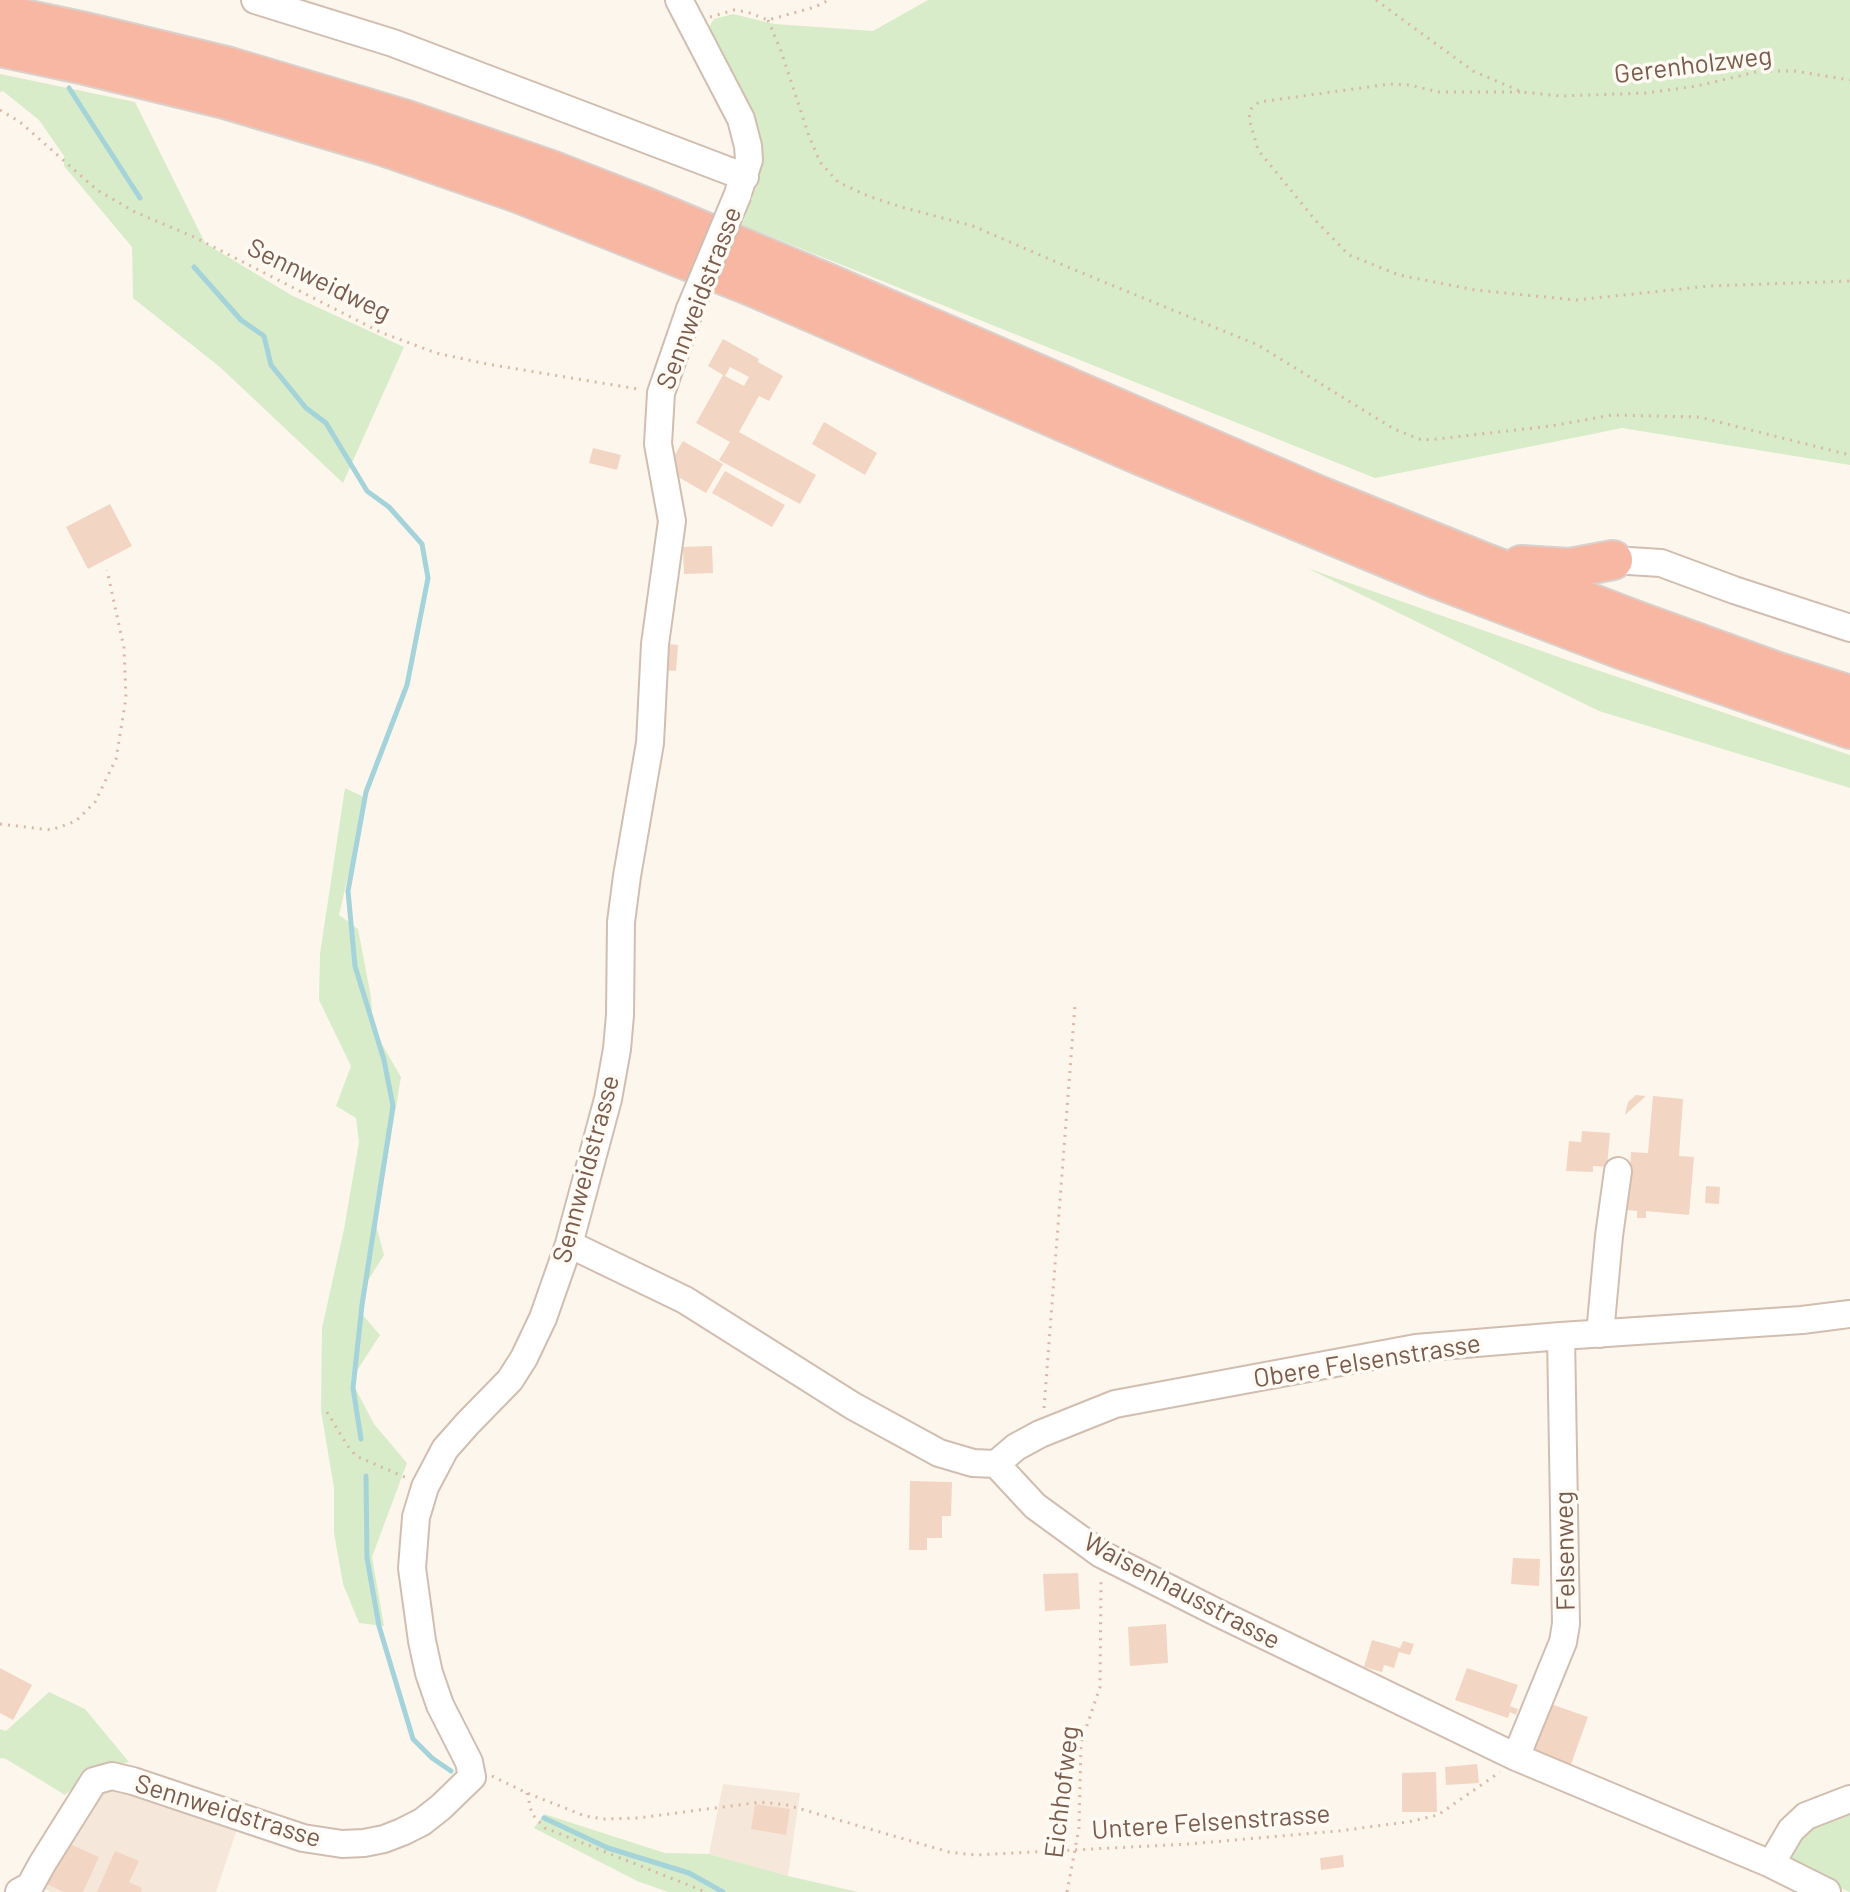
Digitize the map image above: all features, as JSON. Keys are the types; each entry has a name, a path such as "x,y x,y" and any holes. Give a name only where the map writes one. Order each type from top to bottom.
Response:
{"highway":[{"path":"0,14 245,71 404,119 551,170 775,261 1179,437 1483,562 1778,672 1850,695"},
{"path":"0,47 225,99 380,145 518,193 742,282 1142,456 1440,580 1623,650 1850,729"},
{"path":"1483,562 1570,568 1613,560"}],"street":[{"path":"255,0 393,43 741,185"},
{"name":"Sennweidstrasse","path":"31,1890 42,1864 94,1781 112,1776 303,1838 342,1844 384,1839 422,1822 472,1777 469,1762 440,1705 429,1673 414,1597 412,1568 416,1517 425,1487 445,1449 510,1380 543,1318 569,1244 608,1099 620,1015 621,922 650,743 655,644 672,521 658,444 661,393 690,309 749,160 741,119 679,0"},
{"path":"1613,560 1661,563 1850,628"},
{"path":"1600,1334 1618,1171"},
{"path":"569,1244 685,1300 853,1406 939,1453 973,1463 996,1464"},
{"name":"Obere Felsenstrasse","path":"996,1464 1016,1447 1040,1434 1115,1404 1416,1348 1850,1314"},
{"name":"Felsenweg","path":"1516,1757 1563,1642 1566,1624 1561,1336"},
{"name":"Waisenhausstrasse","path":"996,1464 1035,1506 1101,1554 1516,1757 1771,1864 1827,1892"},
{"path":"1771,1864 1791,1830 1806,1816 1850,1799"}],"path":[{"path":"691,24 734,10 768,20 829,0"},
{"name":"Gerenholzweg","path":"1376,0 1473,71 1520,92 1561,96 1646,93 1697,86 1760,71 1794,71 1850,80"},
{"path":"768,20 820,162 838,182 901,207 973,226 1258,345 1394,429 1422,440 1551,426 1612,415 1699,417 1850,455"},
{"path":"1520,92 1438,92 1390,84 1259,102 1251,109 1249,118 1258,150 1316,221 1349,255 1399,275 1475,290 1576,300 1709,286 1850,281"},
{"name":"Sennweidweg","path":"0,110 20,122 97,190 135,212 194,237 380,332 436,353 661,393"},
{"path":"0,824 51,830 76,821 95,802 116,759 126,698 125,661 107,570"},
{"path":"1040,1434 1075,1005"},
{"path":"327,1412 356,1456 425,1487"},
{"name":"Eichhofweg","path":"1067,1892 1079,1828 1081,1743 1100,1687 1101,1554"},
{"name":"Untere Felsenstrasse","path":"472,1777 490,1775 585,1816 603,1819 638,1818 761,1802 787,1805 949,1852 987,1854 1189,1844 1338,1831 1423,1819 1438,1815 1505,1769 1516,1757"},
{"path":"527,1793 532,1814 545,1828 706,1892"}],"shaded area":[{"path":"723,1784 800,1793 788,1876 709,1854"},
{"path":"96,1785 239,1823 216,1892 51,1892 37,1885"}],"green space":[{"path":"928,0 1850,0 1850,465 1622,428 1375,478 742,225 757,184 758,156 706,32 714,19 733,14 775,24 873,31"},
{"path":"0,74 135,102 205,243 291,295 404,347 343,483 221,368 133,298 132,247 64,166 64,156 39,120 3,91 0,92"},
{"path":"1307,568 1850,755 1850,788 1599,711"},
{"path":"345,788 366,798 339,915 358,929 371,997 373,1029 401,1077 376,1225 384,1255 367,1282 361,1313 380,1335 351,1380 374,1424 407,1463 372,1557 384,1626 359,1623 343,1584 334,1533 334,1488 321,1411 322,1328 359,1142 356,1118 336,1106 351,1066 319,1000 320,954"},
{"path":"49,1692 85,1709 129,1762 92,1771 65,1795 0,1758 0,1729 6,1731"},
{"path":"1850,1812 1850,1892 1788,1866 1785,1849 1803,1823"},
{"path":"544,1814 665,1853 709,1854 858,1892 668,1892 637,1881 534,1828"}],"building":[{"path":"723,339 783,376 769,401 759,396 739,432 816,475 800,504 719,460 730,442 696,423 723,375 708,366","holes":["730,367 749,377 744,386 725,376"]},
{"path":"824,422 877,453 865,475 812,444"},
{"path":"683,441 723,464 706,493 666,470"},
{"path":"593,448 621,455 617,470 589,463"},
{"path":"725,471 785,505 772,527 712,493"},
{"path":"110,504 132,546 88,569 66,527"},
{"path":"712,546 713,573 684,574 683,547"},
{"path":"659,643 678,645 676,671 656,669"},
{"path":"1636,1095 1646,1096 1625,1115 1628,1102"},
{"path":"1653,1096 1683,1099 1679,1156 1694,1157 1689,1215 1646,1211 1646,1218 1637,1218 1637,1211 1627,1210 1631,1152 1648,1153"},
{"path":"1582,1131 1610,1133 1607,1167 1593,1166 1593,1172 1566,1171 1569,1141 1581,1142"},
{"path":"1706,1186 1720,1187 1719,1204 1705,1203"},
{"path":"910,1481 952,1482 951,1516 942,1516 942,1538 927,1538 927,1550 909,1550"},
{"path":"1513,1558 1540,1559 1539,1586 1511,1584"},
{"path":"1078,1573 1080,1609 1045,1611 1043,1574"},
{"path":"1166,1624 1168,1663 1130,1666 1128,1627"},
{"path":"1372,1640 1400,1648 1403,1641 1414,1644 1410,1655 1399,1652 1394,1668 1384,1665 1382,1672 1364,1667"},
{"path":"0,1668 32,1685 13,1720 0,1713"},
{"path":"1467,1668 1518,1685 1510,1706 1518,1709 1516,1715 1510,1712 1508,1718 1455,1700"},
{"path":"1548,1703 1588,1717 1570,1767 1530,1752"},
{"path":"1477,1764 1479,1783 1446,1785 1445,1767"},
{"path":"1436,1772 1437,1812 1402,1812 1402,1773"},
{"path":"755,1804 790,1809 786,1835 751,1829"},
{"path":"63,1841 99,1857 83,1892 64,1892 44,1883"},
{"path":"115,1851 139,1861 129,1882 142,1888 141,1892 97,1892"},
{"path":"1343,1855 1344,1867 1321,1870 1320,1858"}],"waterway":[{"path":"69,88 140,198"},
{"path":"194,267 241,320 264,336 271,365 306,408 326,423 367,491 389,507 422,544 428,578 407,685 366,792 348,891 355,966 384,1060 393,1106 362,1305 353,1388 361,1439"},
{"path":"366,1476 367,1558 379,1626 413,1739 451,1771"},
{"path":"544,1818 608,1848 689,1873 723,1892"}]}
